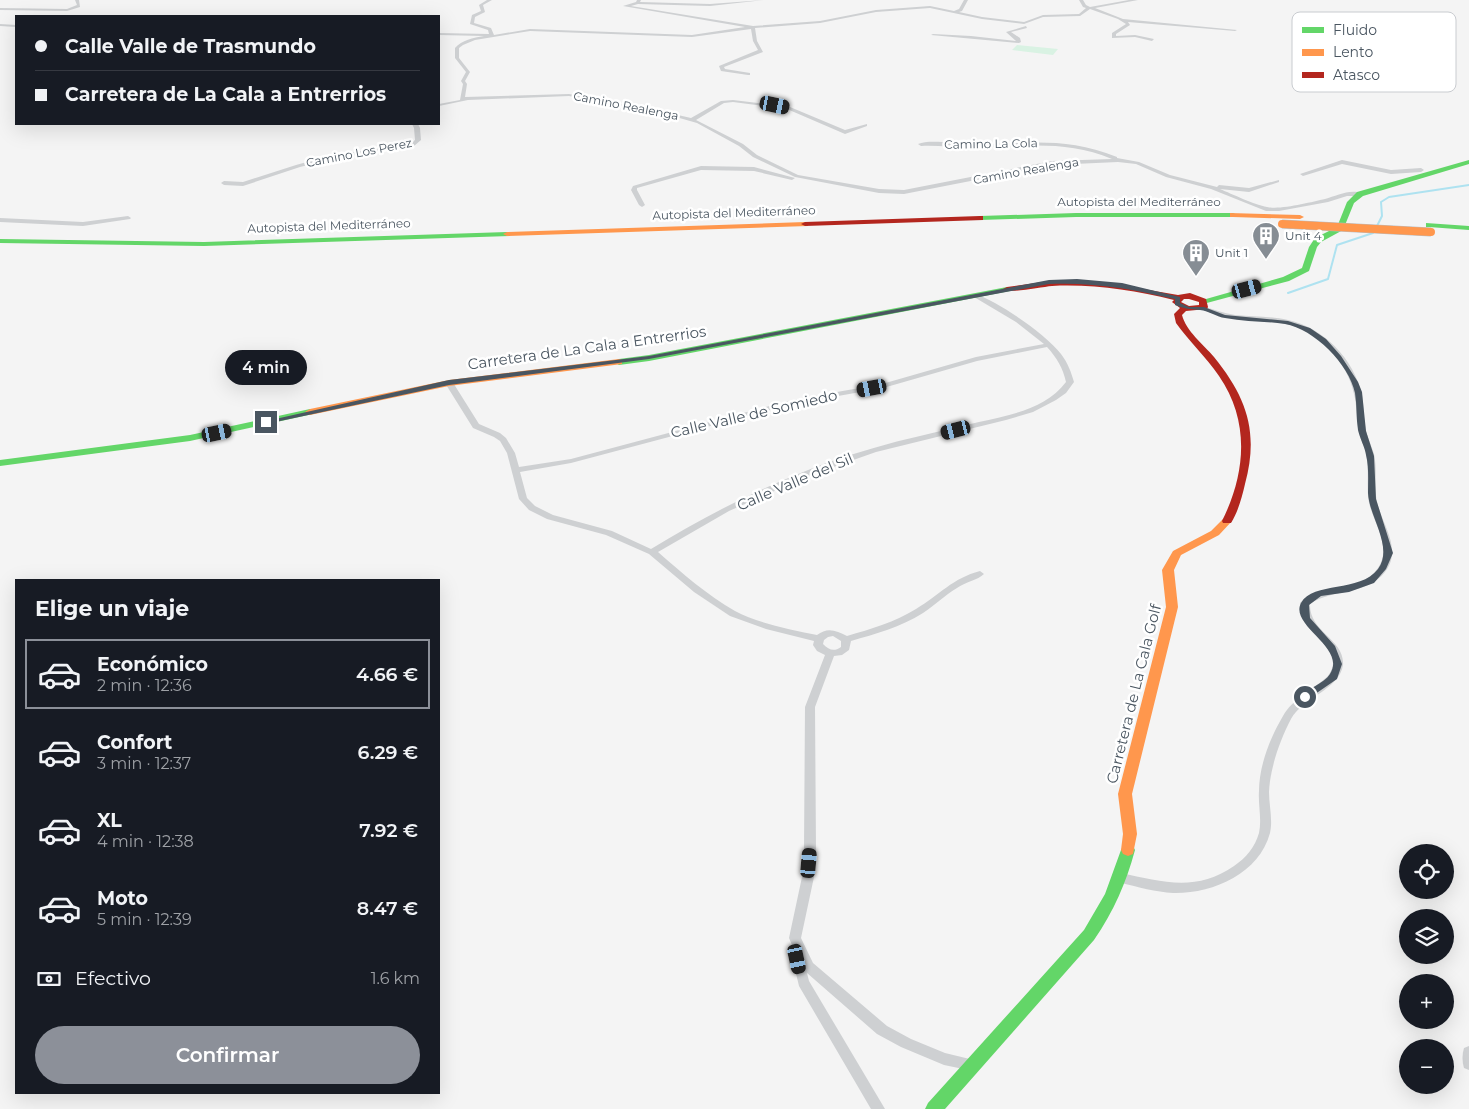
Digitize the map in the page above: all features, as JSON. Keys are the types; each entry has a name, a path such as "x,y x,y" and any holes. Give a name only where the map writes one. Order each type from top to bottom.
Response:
{"main road":[{"path":"1178,298 1177,304 1185,308 1202,305 1286,279 1306,269 1313,247 1318,240 1340,228 1351,202 1360,194 1469,162"},
{"name":"Autopista del Mediterráneo","path":"0,241 134,244 239,242 1076,215 1182,214 1300,217 1430,229 1469,235"},
{"name":"Autopista del Mediterráneo","path":"0,249 226,251 1095,222 1186,221 1430,229 1469,228"},
{"path":"0,237 239,242"},
{"name":"Carretera de La Cala a Entrerrios","path":"0,463 190,438 449,382 649,358 1034,284 1077,281 1122,285 1178,298 1190,296 1202,305"},
{"name":"Carretera de La Cala Golf","path":"934,1109 1089,935 1108,910 1121,878 1130,834 1125,794 1172,607 1173,598 1168,576 1171,559 1182,547 1213,533 1224,524 1245,473 1248,454 1248,422 1242,405 1221,371 1180,323 1178,314 1185,308"}],"street":[{"path":"0,9 67,10 79,6 77,0"},
{"path":"490,0 481,6 483,12 473,16 472,24 490,29 492,35"},
{"path":"753,27 625,6 638,1 710,5 763,0"},
{"path":"954,20 948,12 961,10 966,0"},
{"path":"1081,0 1089,8 1128,24 1128,26 1113,36 1136,36 1152,40"},
{"path":"440,34 492,35 542,29 682,36 753,27 820,22 876,11 930,8 1016,24 1043,16 1080,15 1089,8 1136,0"},
{"path":"933,35 1019,42 1018,39 1008,32 1034,24 1037,22 1037,19"},
{"path":"1122,20 1235,30"},
{"path":"0,24 15,26"},
{"path":"748,74 723,70 721,66 760,51 754,41 753,27"},
{"path":"466,100 462,99 465,84 463,81 468,69 457,58 457,48 461,44 492,35"},
{"name":"Camino Realenga","path":"440,106 466,100 569,95 692,120 740,145 755,156 802,178 898,192 1063,162 1118,160 1137,163 1168,176 1213,188 1271,210 1328,200 1346,194 1360,194"},
{"path":"692,120 723,102 733,101 788,108 845,132 865,125"},
{"name":"Camino Los Perez","path":"224,183 243,184 332,157 412,144 418,140 416,125"},
{"name":"Camino La Cola","path":"921,144 977,146 1030,142 1080,148 1099,152 1118,160"},
{"path":"1303,174 1342,162 1391,172 1421,170"},
{"path":"642,205 634,190 635,187 701,168 754,169 785,177 802,178"},
{"path":"1213,188 1249,190 1277,181"},
{"path":"0,220 83,224 128,218"},
{"name":"Calle Valle del Sil","path":"652,552 696,525 804,475 858,455 994,421 1052,400 1066,389 1070,382 1069,373 1064,362 1049,345 1020,322 976,296"},
{"path":"1121,878 1164,888 1190,887 1230,874 1254,856 1265,832 1267,818 1264,789 1280,732 1293,709 1305,697 1334,677 1338,664 1332,648 1306,618 1305,603 1319,594 1349,589 1371,581 1378,575 1388,559 1387,541 1372,499 1370,456 1362,431 1358,392 1349,372 1339,358 1316,334 1299,326 1277,321 1224,316 1202,305"},
{"name":"Calle Valle de Somiedo","path":"516,470 590,456 792,402 883,386 976,359 1049,345"},
{"path":"449,382 476,426 497,435 503,440 511,453 523,500 536,511 550,517 609,532 652,552 698,590 733,614 769,628 819,639"},
{"path":"819,639 825,634 834,633 846,639 908,617 928,607 955,583 980,574"},
{"path":"819,639 820,648 830,653 839,652 846,648 846,639"},
{"path":"830,653 810,707 810,850 808,877 795,938 797,959 803,982 878,1109"},
{"path":"795,938 802,958 817,975 882,1030 906,1043 944,1059 974,1066"},
{"path":"803,982 807,977 817,975"},
{"path":"1469,1052 1469,1064"}],"green space":[{"path":"1017,45 1058,49 1053,55 1012,50"}],"waterway":[{"path":"1377,226 1382,216 1381,202 1389,197 1469,185"},
{"path":"1288,293 1328,279 1337,245 1373,233"}],"traffic: fast":[{"path":"1203,301 1286,279 1306,269 1313,247 1318,240 1340,228 1351,202 1360,194 1469,162"},
{"path":"980,218 1076,215 1233,215"},
{"path":"1429,225 1469,228"},
{"path":"0,241 204,244 507,234"},
{"path":"619,362 649,358 1007,289"},
{"path":"0,463 190,438 310,412"},
{"path":"934,1109 1089,935 1113,894 1128,850"}],"traffic: slow":[{"path":"1233,215 1300,217"},
{"path":"507,234 805,224"},
{"path":"1282,224 1431,232"},
{"path":"310,412 449,383 619,362"},
{"path":"1128,850 1130,834 1125,794 1172,607 1168,570 1177,553 1215,533 1227,521"}],"traffic: jam":[{"path":"805,224 980,218"},
{"path":"1007,289 1050,284 1093,284 1135,289 1178,298"},
{"path":"1190,296 1203,301 1204,307 1188,309 1176,302 1181,297 1190,296"},
{"path":"1185,308 1178,314 1180,323 1210,358 1234,392 1242,411 1246,430 1247,452 1242,477 1227,521"}],"place":[{"name":"Unit 4","path":"1266,260"},
{"name":"Unit 1","path":"1196,277"}],"route":[{"path":"266,422 449,382 649,358 952,301 1009,288 1049,282 1077,281 1122,285 1178,298 1176,300 1177,304 1183,308 1202,308 1218,315 1288,323 1316,334 1324,341 1339,358 1355,382 1360,406 1362,431 1370,456 1372,499 1387,541 1389,553 1382,569 1371,581 1349,589 1319,594 1305,603 1306,618 1332,648 1338,664 1334,677 1305,697"}]}
